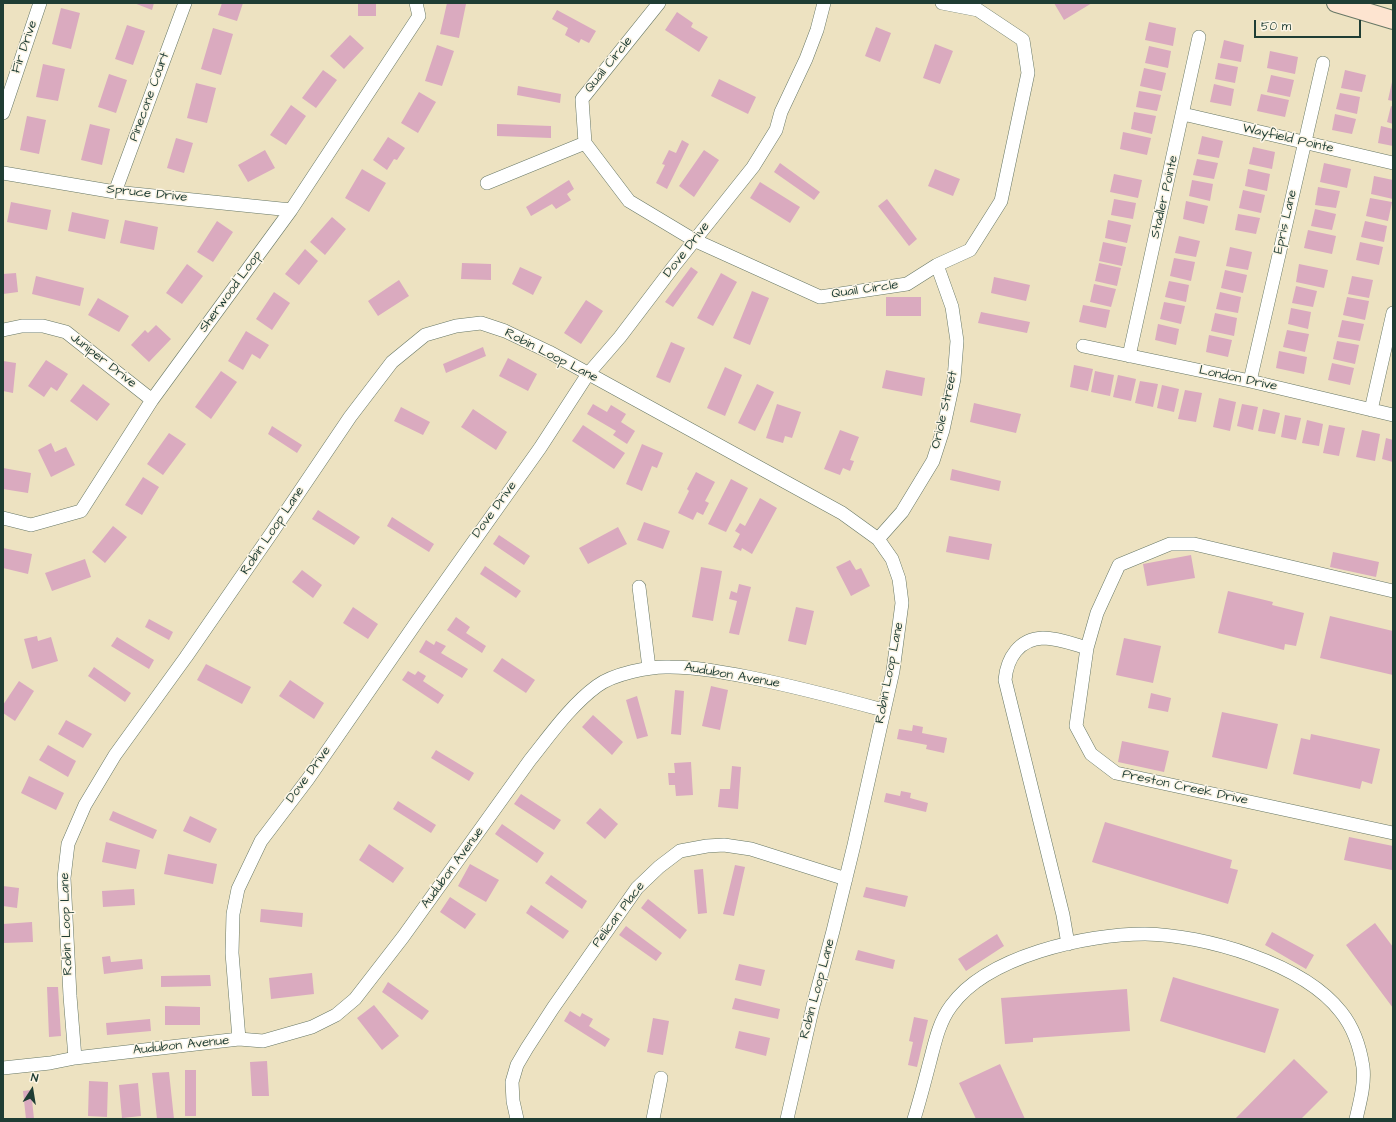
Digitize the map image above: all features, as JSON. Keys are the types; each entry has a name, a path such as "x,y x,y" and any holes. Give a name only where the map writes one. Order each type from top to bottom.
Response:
{"street":[{"name":"Fir Drive","path":"3,113 40,3"},
{"name":"Pinecone Court","path":"115,192 185,3"},
{"name":"Sherwood Loop","path":"3,518 31,525 82,511 152,400 291,210 419,16 416,3"},
{"name":"Quail Circle","path":"659,3 582,99 585,143 629,201 694,240 820,297 908,284 937,265 970,250 1001,201 1028,73 1023,40 978,10 942,3"},
{"name":"Dove Drive","path":"239,1039 232,953 233,914 238,889 261,841 308,779 540,448 588,374 620,337 694,240 753,167 776,130 781,112 806,59 817,30 824,3"},
{"path":"1336,3 1393,20"},
{"name":"Stadler Pointe","path":"1129,356 1199,37"},
{"name":"Epris Lane","path":"1250,381 1323,63"},
{"name":"Wayfield Pointe","path":"1183,114 1393,163"},
{"path":"487,183 585,143"},
{"name":"Spruce Drive","path":"3,173 115,192 291,210"},
{"name":"Oriole Street","path":"878,539 902,512 933,461 943,430 954,379 957,340 952,307 937,265"},
{"path":"1371,410 1393,313"},
{"name":"Robin Loop Lane","path":"75,1058 70,996 64,878 68,844 85,805 115,755 186,657 350,417 392,362 425,335 456,326 480,323 505,331 549,352 842,513 878,539 892,559 899,580 902,603 893,671 846,879 811,1013 787,1119"},
{"name":"Juniper Drive","path":"3,330 22,326 43,326 66,332 152,400"},
{"name":"London Drive","path":"1083,346 1250,381 1393,415"},
{"name":"Preston Creek Drive","path":"1393,591 1194,544 1170,544 1119,565 1097,612 1087,648 1076,726 1091,754 1116,773 1393,833"},
{"path":"639,587 649,668"},
{"path":"1068,944 1063,915 1004,680 1010,658 1016,650 1030,641 1043,638 1087,648"},
{"name":"Audubon Avenue","path":"3,1068 239,1039 263,1041 312,1028 336,1014 355,999 403,937 530,760 557,726 581,700 610,678 649,668 670,666 710,670 767,681 883,710"},
{"name":"Pelican Place","path":"517,1119 513,1101 512,1082 517,1065 527,1048 553,1008 637,888 659,867 680,851 724,845 751,849 846,879"},
{"path":"914,1119 938,1030 950,1006 970,985 1005,965 1029,955 1068,944 1126,935 1160,935 1181,938 1243,952 1274,964 1318,990 1341,1012 1356,1039 1360,1054 1363,1079 1362,1093 1356,1119"},
{"path":"653,1119 661,1078"}],"building":[{"path":"134,3 154,3 152,10"},
{"path":"222,3 243,3 237,21 218,15"},
{"path":"358,3 376,3 376,16 358,16"},
{"path":"447,3 466,4 459,38 440,34"},
{"path":"1054,3 1092,3 1064,20"},
{"path":"61,8 80,13 71,49 52,44"},
{"path":"557,10 596,31 589,43 581,39 579,43 565,35 568,28 552,19"},
{"path":"677,12 693,23 691,27 708,37 699,52 665,30"},
{"path":"1149,22 1176,28 1173,46 1145,40"},
{"path":"127,25 145,31 133,65 115,59"},
{"path":"876,27 891,33 880,62 865,56"},
{"path":"213,28 233,34 221,75 201,69"},
{"path":"350,35 364,48 344,69 330,56"},
{"path":"1224,40 1244,45 1241,62 1220,58"},
{"path":"935,44 953,51 940,84 923,78"},
{"path":"437,45 454,51 442,86 425,81"},
{"path":"1149,46 1171,51 1168,68 1145,63"},
{"path":"1270,51 1298,57 1295,74 1267,68"},
{"path":"1218,63 1238,67 1235,83 1215,79"},
{"path":"43,64 65,69 58,101 36,97"},
{"path":"1144,68 1166,73 1162,91 1140,86"},
{"path":"323,70 337,80 316,108 302,98"},
{"path":"1345,70 1366,75 1362,92 1341,88"},
{"path":"109,74 127,80 116,113 98,107"},
{"path":"1271,75 1294,80 1290,97 1267,92"},
{"path":"719,79 756,97 748,114 711,96"},
{"path":"1393,82 1393,101 1388,100"},
{"path":"196,83 216,88 207,123 187,118"},
{"path":"1214,84 1234,89 1231,106 1210,102"},
{"path":"518,86 561,94 560,103 517,95"},
{"path":"1139,91 1161,95 1157,111 1136,107"},
{"path":"419,92 436,102 418,133 401,123"},
{"path":"1340,93 1360,97 1357,114 1336,109"},
{"path":"1261,94 1289,100 1285,117 1257,111"},
{"path":"291,105 306,116 286,145 270,135"},
{"path":"1391,106 1393,107 1393,124 1387,122"},
{"path":"1134,112 1156,116 1152,134 1131,129"},
{"path":"1335,114 1356,119 1352,134 1332,130"},
{"path":"27,116 46,120 39,154 20,150"},
{"path":"90,124 110,129 102,165 81,160"},
{"path":"497,124 551,126 551,138 497,136"},
{"path":"1381,126 1393,129 1393,146 1378,143"},
{"path":"1123,132 1151,138 1147,155 1120,149"},
{"path":"1202,136 1223,141 1219,158 1198,154"},
{"path":"388,137 405,148 397,160 394,159 387,170 373,160"},
{"path":"176,138 193,143 184,173 167,168"},
{"path":"682,140 689,144 667,189 656,183 665,165 662,164 669,150 676,153"},
{"path":"1253,147 1275,152 1272,169 1249,164"},
{"path":"265,150 275,168 248,182 238,165"},
{"path":"704,150 719,160 694,197 679,186"},
{"path":"1197,159 1218,163 1214,179 1193,175"},
{"path":"780,163 820,192 814,200 774,172"},
{"path":"1324,163 1351,169 1347,188 1320,182"},
{"path":"362,169 386,183 369,212 345,198"},
{"path":"935,169 960,179 953,196 928,186"},
{"path":"1248,169 1270,174 1267,191 1245,186"},
{"path":"1114,174 1142,180 1138,198 1110,192"},
{"path":"1374,176 1393,180 1393,199 1371,194"},
{"path":"569,180 574,189 567,194 571,200 556,209 552,204 531,216 526,207"},
{"path":"1192,180 1213,184 1210,201 1189,196"},
{"path":"760,182 800,207 790,223 750,198"},
{"path":"1318,187 1340,191 1336,208 1315,205"},
{"path":"1243,190 1265,195 1261,213 1239,208"},
{"path":"1370,198 1392,202 1388,221 1366,216"},
{"path":"887,199 917,239 909,246 878,206"},
{"path":"1114,199 1136,203 1133,219 1111,215"},
{"path":"1186,201 1208,206 1204,224 1183,219"},
{"path":"11,202 51,210 47,230 7,222"},
{"path":"1315,209 1336,214 1332,230 1311,226"},
{"path":"72,212 109,220 105,239 68,231"},
{"path":"1238,214 1260,218 1256,234 1235,230"},
{"path":"332,217 346,229 325,255 310,242"},
{"path":"125,220 158,227 154,250 120,243"},
{"path":"1108,220 1131,225 1127,243 1105,238"},
{"path":"217,221 233,232 213,262 197,252"},
{"path":"1365,221 1387,226 1384,242 1361,237"},
{"path":"1308,230 1336,236 1332,254 1304,248"},
{"path":"1179,236 1200,241 1196,257 1175,253"},
{"path":"1103,242 1126,247 1122,266 1099,261"},
{"path":"1360,242 1383,247 1379,265 1356,260"},
{"path":"1230,247 1252,252 1248,270 1226,266"},
{"path":"305,249 318,261 299,285 285,274"},
{"path":"1174,258 1195,262 1191,281 1170,276"},
{"path":"462,263 491,264 491,280 461,279"},
{"path":"1099,263 1121,268 1117,286 1095,281"},
{"path":"187,264 203,276 182,304 166,293"},
{"path":"1299,264 1328,270 1324,288 1296,282"},
{"path":"520,267 542,277 533,295 512,284"},
{"path":"691,267 698,272 673,307 665,302"},
{"path":"1225,270 1247,275 1243,293 1221,288"},
{"path":"16,273 18,292 3,294 3,274"},
{"path":"721,273 737,282 713,326 697,318"},
{"path":"36,276 84,288 80,306 32,294"},
{"path":"1352,276 1373,280 1369,298 1348,294"},
{"path":"994,277 1030,285 1026,301 991,293"},
{"path":"399,280 409,296 378,316 368,301"},
{"path":"1169,281 1189,285 1186,302 1165,297"},
{"path":"1094,284 1116,289 1111,307 1090,302"},
{"path":"1296,286 1317,291 1313,307 1292,303"},
{"path":"752,291 769,298 750,345 733,338"},
{"path":"274,292 290,303 272,330 256,319"},
{"path":"1220,292 1241,297 1238,313 1216,309"},
{"path":"886,297 921,297 921,316 886,316"},
{"path":"1347,297 1369,301 1365,320 1343,315"},
{"path":"98,298 129,316 119,332 88,315"},
{"path":"586,300 603,311 581,344 564,333"},
{"path":"1164,302 1185,306 1181,324 1160,319"},
{"path":"1083,305 1110,310 1106,328 1079,322"},
{"path":"1291,308 1311,312 1308,329 1288,324"},
{"path":"981,312 1030,322 1027,333 978,323"},
{"path":"1215,313 1237,318 1234,336 1211,331"},
{"path":"1342,320 1364,324 1360,341 1338,337"},
{"path":"1158,324 1179,329 1176,345 1155,340"},
{"path":"156,325 171,339 149,362 131,345 145,330 148,333"},
{"path":"1287,330 1309,334 1305,352 1283,347"},
{"path":"246,331 269,345 260,359 252,354 243,370 228,361"},
{"path":"1209,335 1232,340 1228,357 1206,352"},
{"path":"1337,341 1359,345 1355,364 1333,359"},
{"path":"671,342 685,348 670,383 656,377"},
{"path":"483,347 486,356 446,373 443,364"},
{"path":"1279,351 1307,357 1304,374 1276,368"},
{"path":"508,358 537,374 528,391 499,376"},
{"path":"46,360 68,374 57,391 51,387 44,397 28,386"},
{"path":"3,361 16,363 13,393 3,391"},
{"path":"1332,363 1354,368 1350,385 1328,380"},
{"path":"1074,365 1093,369 1088,391 1070,387"},
{"path":"725,367 742,375 725,416 707,408"},
{"path":"886,370 925,378 922,396 882,388"},
{"path":"221,371 237,382 211,419 195,407"},
{"path":"1095,371 1114,375 1110,396 1091,392"},
{"path":"1118,375 1136,379 1131,401 1113,397"},
{"path":"1140,381 1158,384 1153,407 1135,403"},
{"path":"83,384 110,404 97,421 70,401"},
{"path":"757,384 774,392 755,431 738,423"},
{"path":"1162,385 1179,389 1174,412 1157,408"},
{"path":"1185,390 1202,393 1196,422 1178,419"},
{"path":"1219,398 1236,402 1230,431 1213,427"},
{"path":"974,403 1021,414 1016,433 970,422"},
{"path":"593,404 607,412 611,405 626,414 621,422 635,431 627,444 613,435 616,431 587,414"},
{"path":"777,404 801,412 792,438 785,436 783,443 766,438"},
{"path":"1242,404 1258,407 1253,430 1237,426"},
{"path":"401,407 430,422 423,435 394,421"},
{"path":"473,409 507,432 496,450 461,427"},
{"path":"1263,409 1280,413 1275,434 1258,431"},
{"path":"1285,415 1301,418 1296,440 1281,437"},
{"path":"1307,420 1323,424 1319,446 1302,443"},
{"path":"583,425 625,453 614,469 572,441"},
{"path":"1329,425 1345,428 1339,456 1323,453"},
{"path":"272,426 302,445 297,453 268,434"},
{"path":"840,430 859,437 850,460 854,461 850,471 843,468 840,475 824,469"},
{"path":"1362,430 1380,434 1375,461 1356,457"},
{"path":"169,433 186,444 163,475 147,464"},
{"path":"1386,438 1393,440 1393,462 1382,459"},
{"path":"51,443 55,452 66,447 75,465 51,477 38,450"},
{"path":"642,444 663,453 657,468 652,466 642,491 626,484"},
{"path":"3,468 31,473 28,493 3,489"},
{"path":"952,469 1001,481 999,491 950,480"},
{"path":"696,472 715,482 705,501 709,503 703,515 697,512 693,520 678,513 689,491 687,489"},
{"path":"143,477 159,487 142,515 125,505"},
{"path":"731,479 748,488 726,532 708,524"},
{"path":"760,498 777,508 752,554 742,548 741,551 733,547 740,534 735,531 740,523 745,526"},
{"path":"318,510 360,537 354,545 312,519"},
{"path":"392,517 434,544 429,552 387,526"},
{"path":"644,522 670,531 663,549 637,540"},
{"path":"113,526 127,537 105,563 92,552"},
{"path":"618,527 627,544 588,564 579,548"},
{"path":"499,535 530,556 524,565 493,544"},
{"path":"949,536 992,544 989,560 946,552"},
{"path":"3,548 32,554 28,574 3,568"},
{"path":"1333,552 1379,562 1376,577 1330,567"},
{"path":"1191,555 1195,578 1147,586 1143,564"},
{"path":"85,559 91,577 52,591 45,573"},
{"path":"850,560 856,570 861,568 870,586 851,596 836,567"},
{"path":"485,566 521,591 516,598 480,574"},
{"path":"701,567 722,571 713,621 692,617"},
{"path":"302,570 322,585 313,598 292,582"},
{"path":"739,584 751,587 739,635 729,633 737,601 729,599 731,591 737,593"},
{"path":"1228,591 1273,602 1272,605 1304,613 1296,646 1285,644 1284,650 1218,633"},
{"path":"353,607 378,624 368,639 343,623"},
{"path":"796,607 814,611 806,645 788,641"},
{"path":"1330,616 1393,631 1393,675 1320,658"},
{"path":"456,617 470,627 466,633 486,646 482,653 447,630"},
{"path":"149,619 173,632 169,640 145,627"},
{"path":"37,636 38,641 51,637 58,661 32,669 24,639"},
{"path":"117,637 154,660 149,669 111,646"},
{"path":"1124,638 1161,646 1153,683 1116,675"},
{"path":"426,640 434,645 436,641 446,646 441,653 468,669 462,678 419,652"},
{"path":"502,658 535,680 526,693 493,671"},
{"path":"206,664 251,687 242,704 197,680"},
{"path":"94,667 131,693 125,702 88,676"},
{"path":"408,671 415,675 418,671 426,676 423,681 444,695 438,704 402,680"},
{"path":"290,680 324,703 314,719 279,696"},
{"path":"19,681 34,691 15,721 3,713 3,705"},
{"path":"711,686 728,690 720,730 702,726"},
{"path":"675,690 684,691 681,735 671,734"},
{"path":"1151,693 1171,698 1168,712 1148,708"},
{"path":"637,696 648,736 637,739 626,700"},
{"path":"1222,712 1278,724 1267,769 1212,757"},
{"path":"593,715 623,742 612,755 582,727"},
{"path":"66,720 92,734 83,748 58,734"},
{"path":"913,725 923,727 922,733 947,738 944,753 926,749 927,745 897,739 899,729 912,731"},
{"path":"1311,734 1380,749 1372,784 1362,781 1360,789 1293,774 1301,738 1310,740"},
{"path":"1122,741 1169,751 1164,772 1118,762"},
{"path":"48,745 76,761 68,777 39,760"},
{"path":"436,750 474,773 469,781 431,758"},
{"path":"691,762 693,795 676,796 675,785 669,785 668,773 675,773 674,763"},
{"path":"732,766 741,767 738,809 718,807 720,789 730,789"},
{"path":"29,776 64,793 56,810 21,793"},
{"path":"901,791 911,793 910,798 928,803 926,812 884,802 886,793 900,796"},
{"path":"521,794 561,820 554,830 514,804"},
{"path":"398,801 436,825 431,833 393,809"},
{"path":"600,808 618,824 605,839 586,823"},
{"path":"113,811 157,830 153,839 109,820"},
{"path":"190,816 217,829 210,843 183,831"},
{"path":"1105,822 1232,860 1230,868 1238,870 1228,904 1092,862"},
{"path":"502,824 544,853 537,863 495,834"},
{"path":"1349,837 1393,846 1392,870 1344,860"},
{"path":"106,842 140,850 136,869 102,862"},
{"path":"369,844 404,868 393,883 359,860"},
{"path":"168,854 217,864 213,884 164,874"},
{"path":"470,864 499,880 486,902 458,886"},
{"path":"735,865 745,867 734,916 723,914"},
{"path":"703,869 707,913 698,914 694,870"},
{"path":"551,875 587,901 582,909 545,883"},
{"path":"3,886 19,888 17,908 3,906"},
{"path":"866,887 908,896 905,907 863,897"},
{"path":"134,889 135,905 103,907 102,891"},
{"path":"450,897 476,914 465,929 440,912"},
{"path":"648,899 687,930 680,939 641,908"},
{"path":"531,905 569,931 563,939 526,913"},
{"path":"261,909 303,913 302,927 260,922"},
{"path":"32,922 33,942 3,943 3,924"},
{"path":"1375,923 1393,947 1393,1008 1346,945"},
{"path":"626,926 662,953 656,961 619,935"},
{"path":"1272,932 1314,955 1306,969 1265,945"},
{"path":"997,934 1004,946 966,971 958,959"},
{"path":"858,950 895,960 893,969 855,960"},
{"path":"110,956 111,962 142,959 143,969 104,974 102,957"},
{"path":"739,964 765,970 761,986 735,980"},
{"path":"312,973 314,994 271,999 269,978"},
{"path":"210,975 211,986 161,987 161,976"},
{"path":"1173,977 1279,1009 1265,1053 1160,1021"},
{"path":"388,982 429,1011 422,1020 382,992"},
{"path":"47,987 58,987 61,1036 49,1037"},
{"path":"1127,989 1130,1031 1033,1038 1033,1042 1005,1044 1001,998"},
{"path":"735,998 780,1009 778,1019 732,1009"},
{"path":"374,1005 399,1036 382,1050 357,1018"},
{"path":"165,1006 200,1007 200,1025 165,1025"},
{"path":"570,1011 580,1017 582,1013 593,1019 589,1026 610,1039 605,1047 564,1021"},
{"path":"914,1017 928,1020 917,1067 908,1065 913,1042 909,1041"},
{"path":"653,1018 669,1021 663,1055 647,1052"},
{"path":"150,1019 151,1031 107,1035 106,1023"},
{"path":"739,1031 770,1038 766,1056 735,1048"},
{"path":"1294,1059 1328,1092 1301,1119 1235,1119"},
{"path":"267,1061 269,1096 252,1096 250,1062"},
{"path":"1000,1064 1025,1119 976,1119 959,1083"},
{"path":"185,1070 196,1070 196,1116 185,1116"},
{"path":"169,1072 174,1119 157,1119 152,1073"},
{"path":"89,1081 108,1082 107,1117 88,1116"},
{"path":"138,1083 141,1116 122,1118 119,1085"},
{"path":"31,1090 34,1119 26,1119 23,1091"}]}
